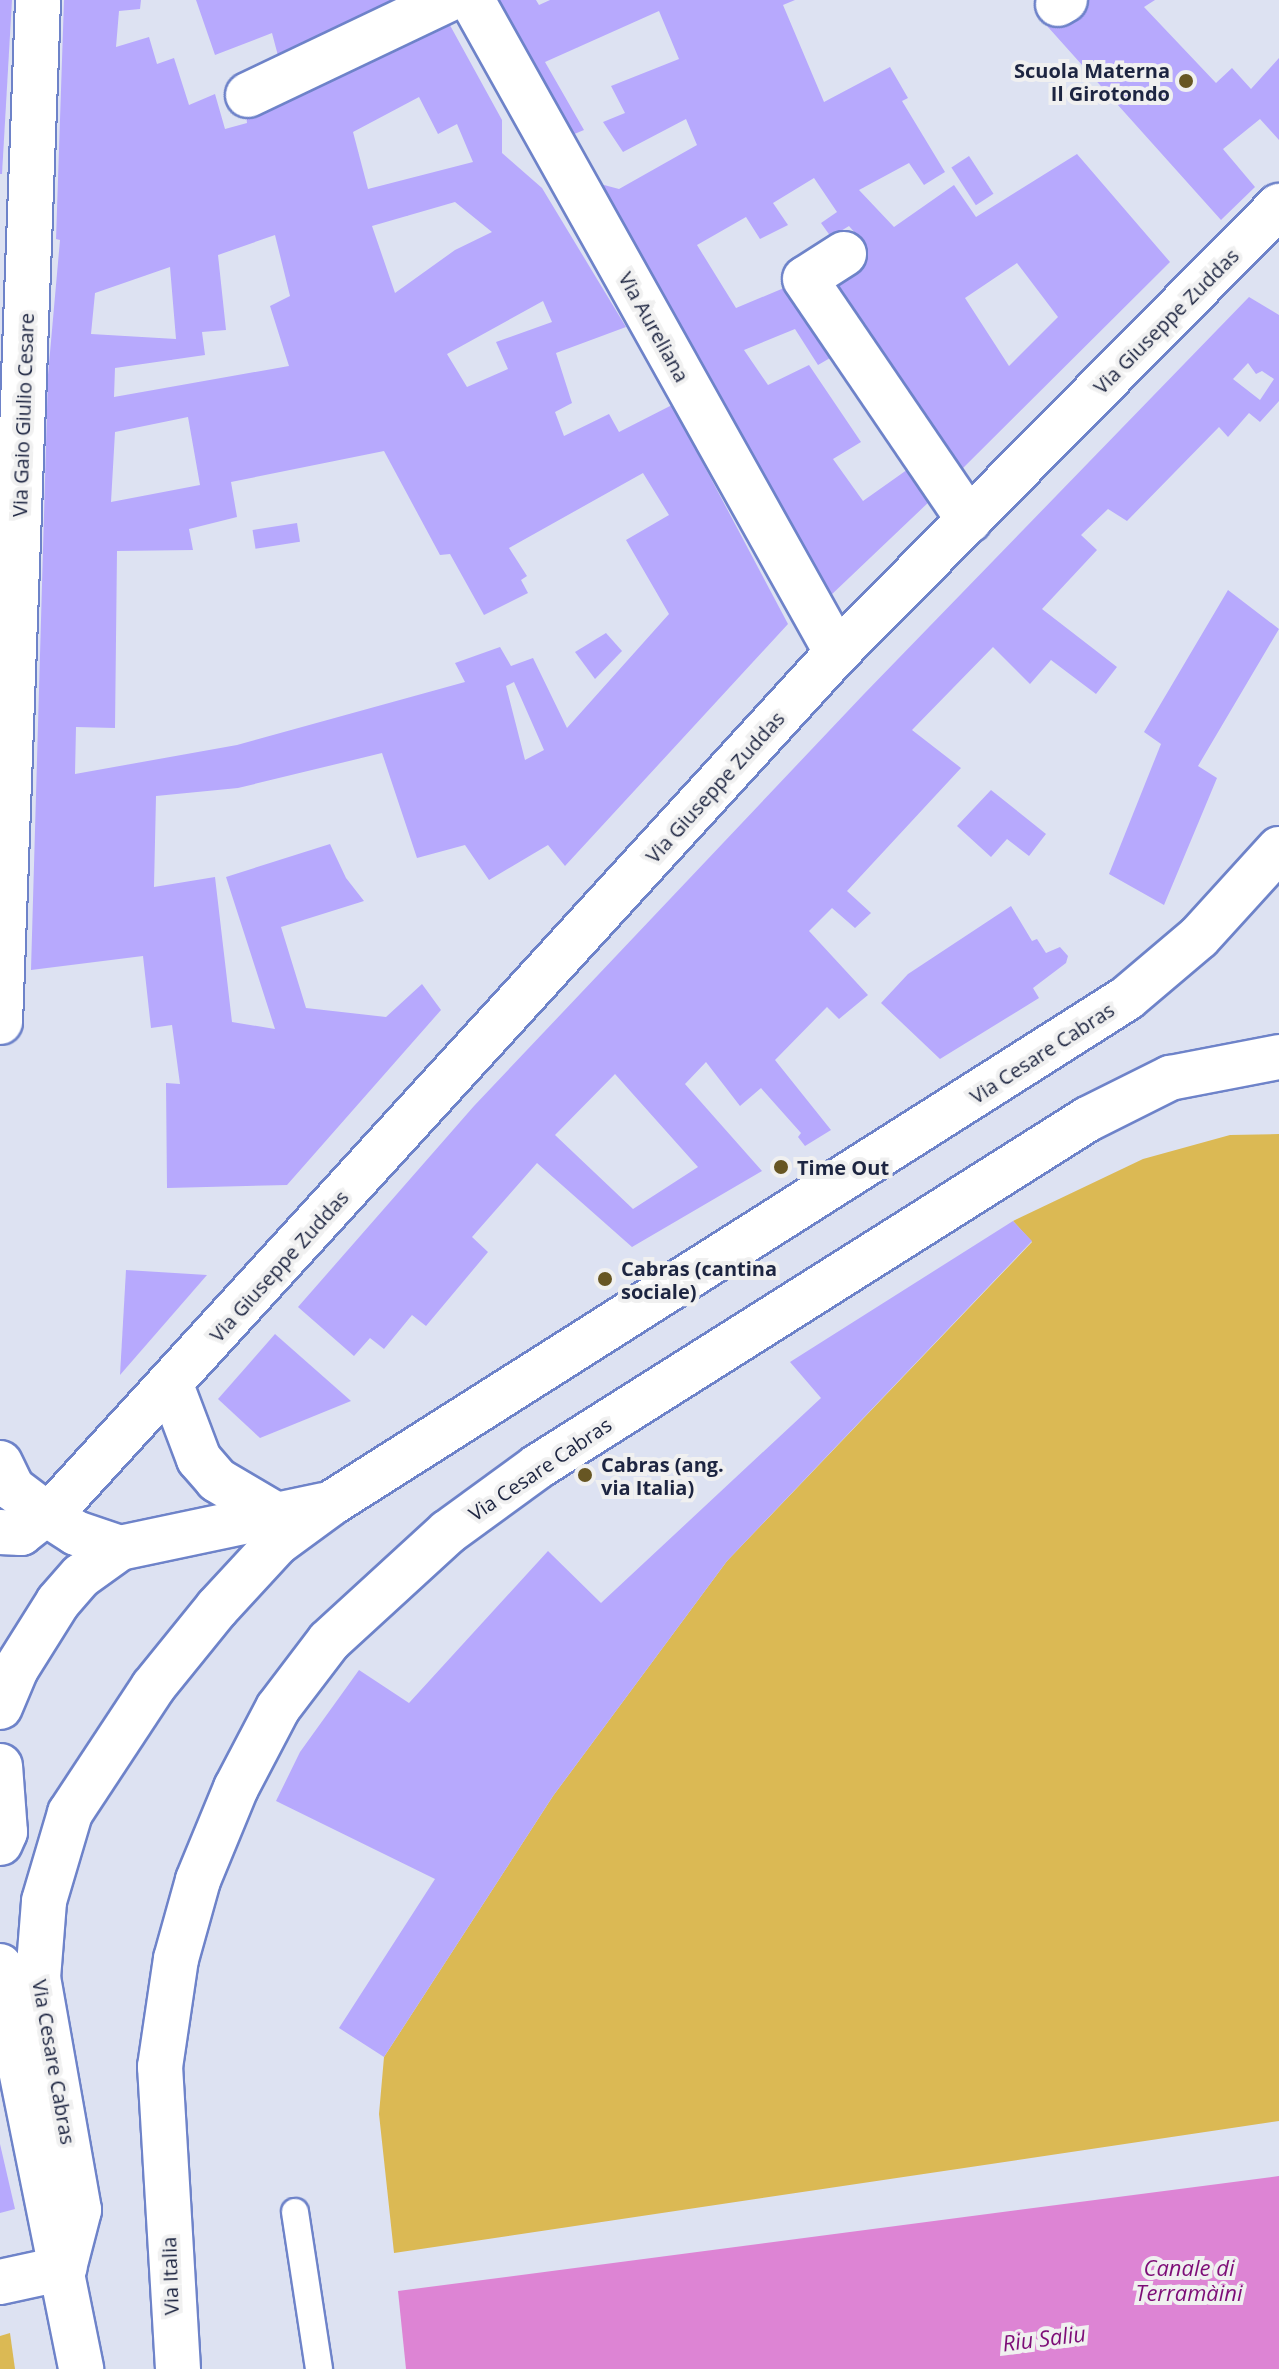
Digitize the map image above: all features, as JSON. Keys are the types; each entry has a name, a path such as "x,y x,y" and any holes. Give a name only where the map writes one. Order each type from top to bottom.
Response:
{"street":[{"name":"Via Gaio Giulio Cesare","path":"0,1022 38,0"},
{"path":"248,95 447,0"},
{"name":"Via Aureliana","path":"472,0 837,653"},
{"name":"Via Giuseppe Zuddas","path":"0,1532 21,1533 62,1501 837,653 1279,206"},
{"path":"844,254 805,279 969,520"},
{"name":"Via Cesare Cabras","path":"64,2268 79,2210 38,1978 44,1901 70,1813 153,1687 217,1608 277,1543 330,1504 1127,998 1199,937 1279,849"},
{"name":"Via Cesare Cabras","path":"166,2182 160,2067 176,1959 198,1880 236,1788 278,1708 329,1641 448,1532 537,1467 1088,1119 1170,1078 1279,1057"},
{"path":"171,1385 199,1459 217,1480 273,1513"},
{"path":"0,1463 12,1488 45,1513 76,1533 120,1548"},
{"name":"Via Cesare Cabras","path":"0,1707 16,1669 58,1602 81,1576 120,1548 273,1513 330,1504"},
{"path":"0,1766 5,1832 0,1843"},
{"name":"Via Cesare Cabras","path":"0,1966 64,2268"},
{"name":"Via Italia","path":"166,2182 178,2369"},
{"path":"0,2282 64,2268 81,2369"}],"lane":[{"path":"295,2212 319,2369"}],"shaded area":[{"path":"1279,1134 1279,2121 394,2253 379,2114 384,2057 553,1796 727,1561 1032,1242 1013,1221 1143,1159 1230,1135"},
{"path":"10,2333 15,2369 0,2369 0,2336"}],"water":[{"name":"Canale di Terramàini","path":"1279,2176 1279,2369 406,2369 398,2291"}],"building":[{"path":"0,0 12,0 2,174 0,174"},
{"path":"64,0 141,0 140,9 119,11 116,47 149,37 157,64 174,58 189,105 215,94 225,129 247,123 246,114 446,18 502,120 502,153 542,188 626,327 556,353 572,403 555,412 564,436 609,414 619,432 672,405 788,624 565,866 548,845 489,880 465,845 417,858 382,753 238,788 156,796 154,887 215,877 232,1022 275,1029 226,877 330,844 346,878 364,901 281,927 306,1008 386,1017 422,984 441,1010 287,1185 167,1188 166,1083 180,1084 172,1025 151,1028 143,956 31,970 48,375 60,240 56,239","holes":["419,97 438,134 457,124 473,162 368,189 353,132","455,202 492,232 455,250 395,293 372,226","275,235 290,296 270,306 289,366 114,397 115,368 205,355 202,332 226,330 218,255","170,267 176,339 91,334 95,293","543,301 552,322 496,342 508,369 467,387 447,354","188,417 200,485 111,502 115,432","384,451 440,555 450,554 484,615 528,593 521,580 527,576 509,548 643,473 669,515 626,540 669,614 567,728 533,658 511,666 500,647 455,663 465,682 237,745 75,774 76,727 115,728 117,551 193,550 189,529 237,517 231,482","514,682 544,750 525,760 506,686"]},
{"path":"196,0 420,0 281,67 272,33 215,55"},
{"path":"480,0 536,0 539,5 550,0 795,0 783,5 824,102 890,67 908,98 902,101 945,172 924,185 909,163 859,190 894,227 954,185 976,217 1077,154 1170,262 954,477 817,279 867,247 849,226 831,237 821,223 837,212 814,178 773,203 788,225 760,239 746,217 697,245 736,308 791,285 837,354 818,365 795,329 744,350 768,385 809,365 861,442 833,459 863,501 911,467 932,499 829,597 586,193 604,185 619,189 697,145 686,119 623,152 603,122 625,113 611,86 679,59 659,11 545,62 584,130 555,142","holes":["1017,263 1058,317 1009,366 965,298"]},
{"name":"Scuola Materna Il Girotondo","path":"1076,0 1155,0 1144,7 1216,83 1232,68 1251,89 1279,58 1279,140 1260,119 1223,149 1255,187 1221,220 1039,17"},
{"path":"969,156 994,194 976,205 951,167"},
{"path":"1249,297 1279,315 1279,401 1260,422 1249,413 1228,437 1219,427 1127,521 1108,509 1081,535 1097,550 1042,609 1117,667 1096,694 1051,660 1030,684 993,647 912,730 961,768 847,891 871,913 855,928 832,908 809,931 868,995 839,1019 827,1007 775,1060 831,1130 805,1146 798,1137 801,1133 761,1088 740,1106 706,1062 685,1084 762,1171 632,1247 537,1163 472,1237 488,1252 426,1326 412,1315 384,1349 370,1338 354,1356 298,1307 474,1106 864,694","holes":["1248,363 1256,374 1262,371 1274,379 1260,400 1233,379","615,1074 698,1167 633,1209 555,1135"]},
{"path":"297,523 300,542 256,549 253,530"},
{"path":"1228,590 1279,629 1198,766 1217,778 1164,905 1109,874 1161,744 1144,732"},
{"path":"606,633 622,651 595,679 575,652"},
{"path":"991,790 1046,834 1029,856 1007,839 991,857 957,826"},
{"path":"1011,906 1032,941 1037,939 1046,953 1060,947 1068,956 1066,963 1033,988 1039,998 940,1059 881,1003 908,974"},
{"path":"1013,1221 1032,1241 727,1561 553,1796 384,2057 339,2028 435,1879 276,1801 300,1752 359,1670 409,1703 548,1551 601,1603 821,1398 790,1362"},
{"path":"126,1270 207,1275 120,1375"},
{"path":"275,1334 351,1401 260,1438 218,1399"},
{"path":"0,2144 15,2209 0,2213"}],"place":[{"name":"Scuola Materna Il Girotondo","path":"1186,81"},
{"name":"Time Out","path":"781,1167"},
{"name":"Cabras (cantina sociale)","path":"605,1279"},
{"name":"Cabras (ang. via Italia)","path":"585,1475"}],"water label":[{"name":"Riu Saliu","path":"1044,2338"}]}
